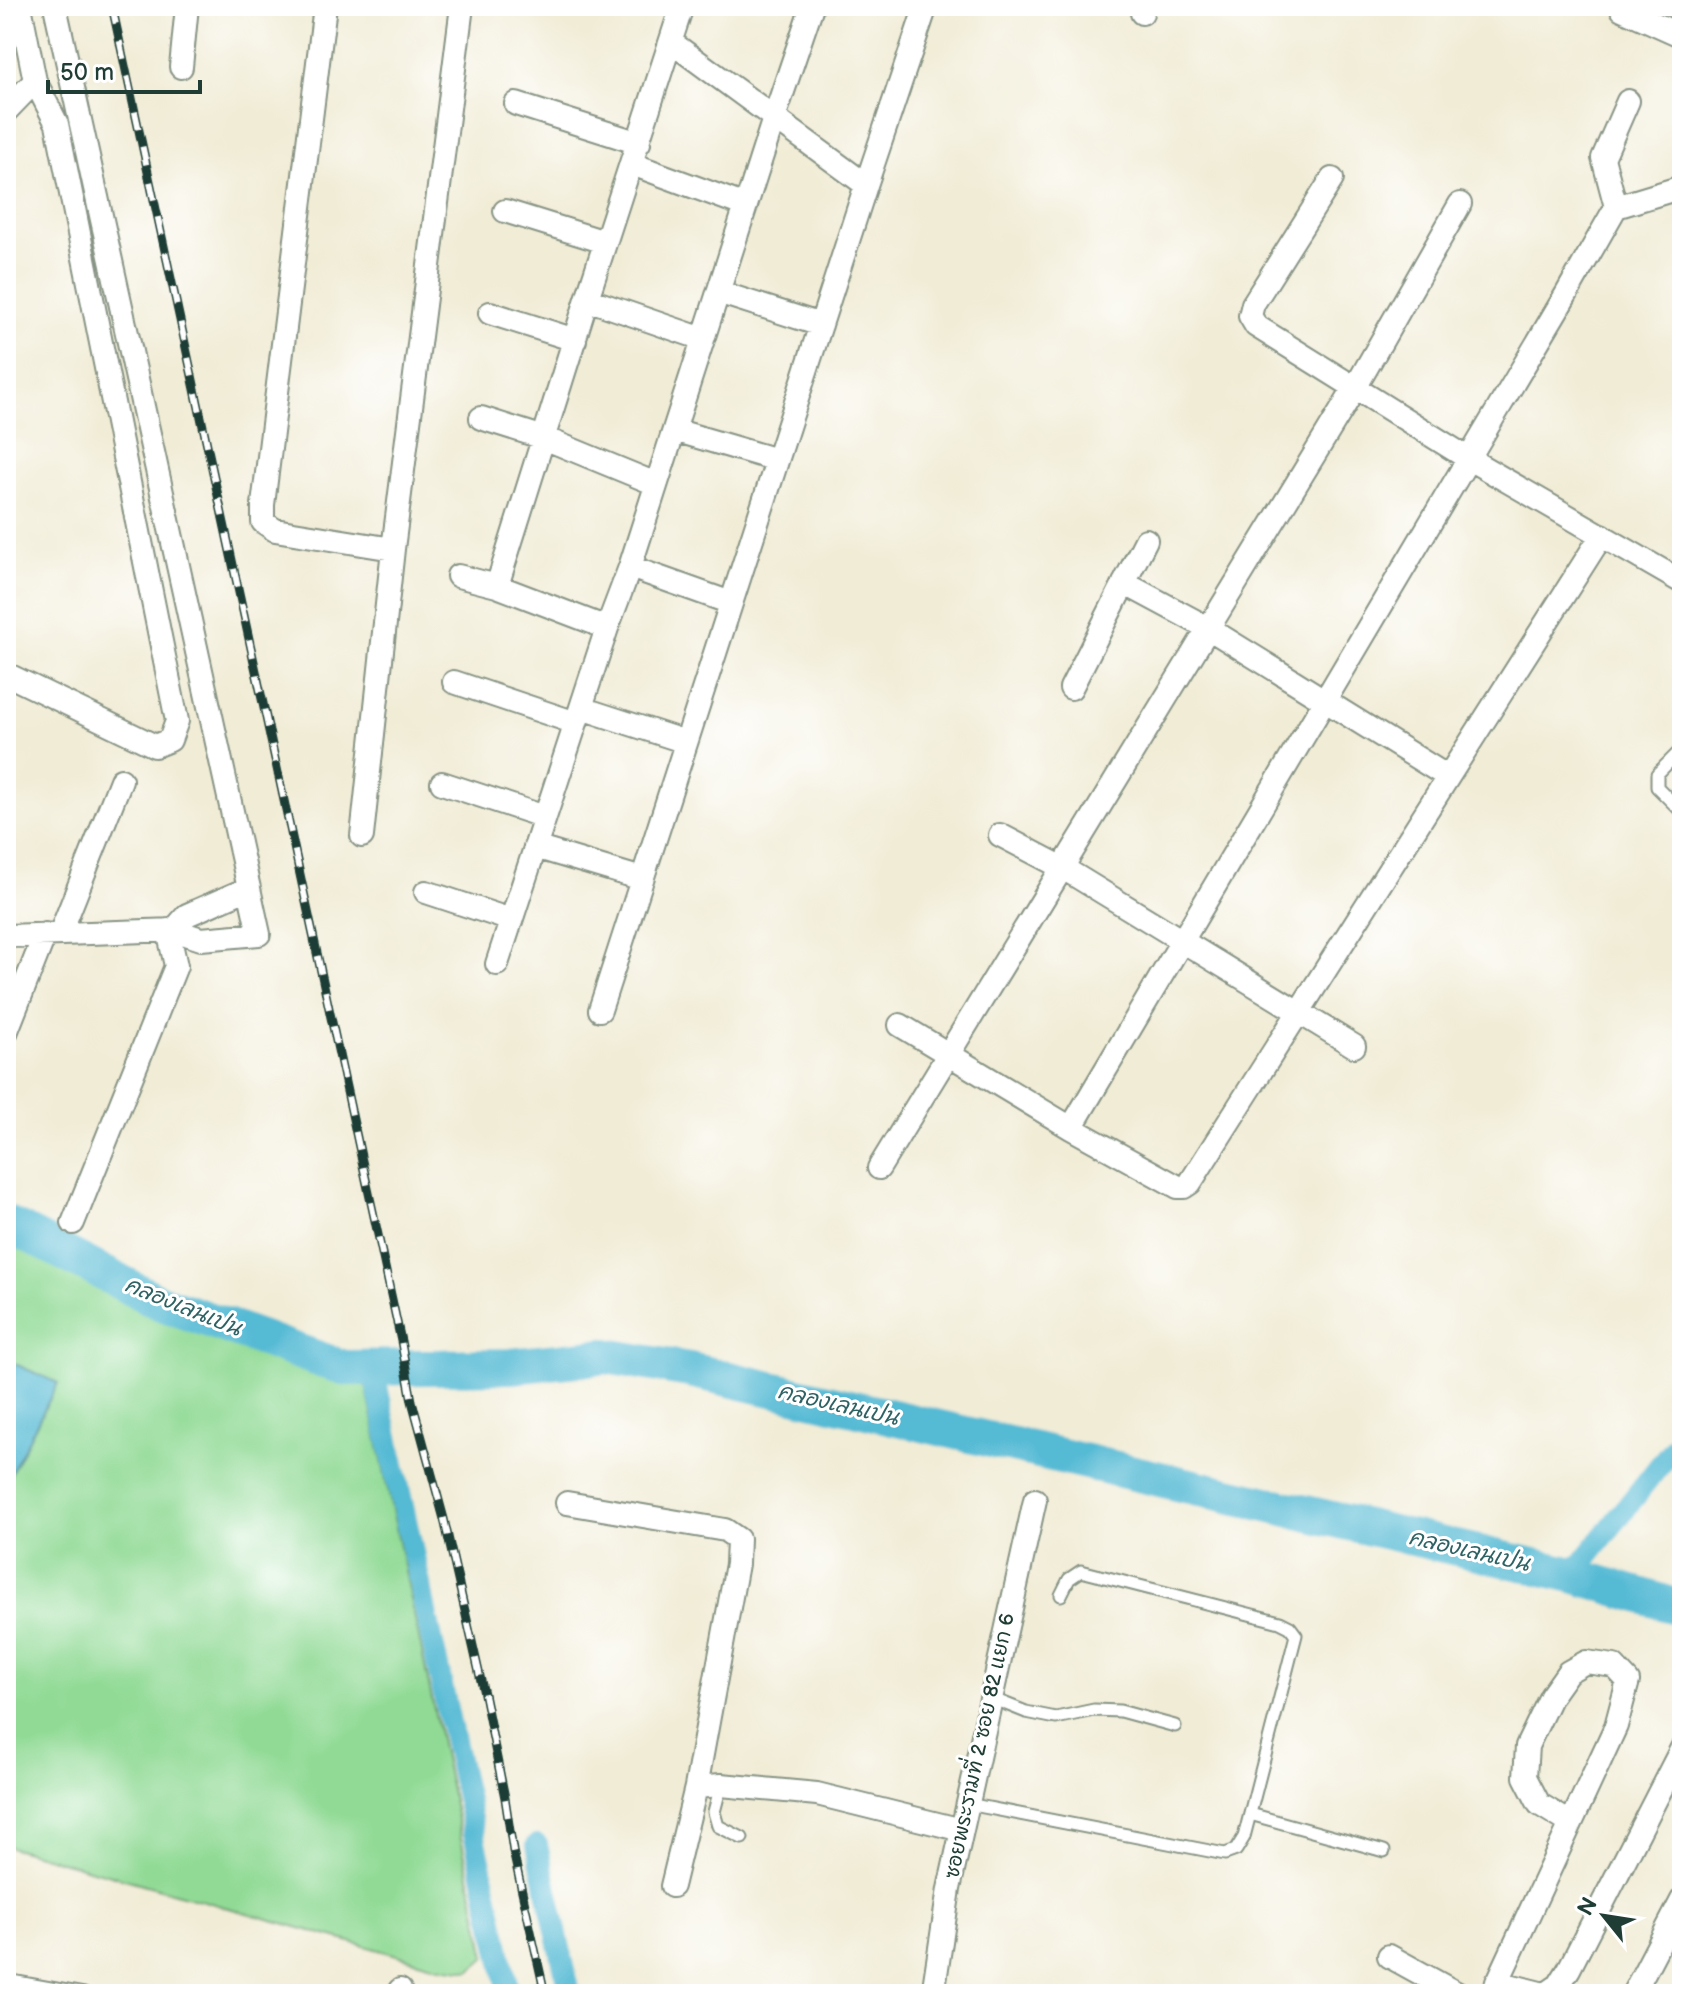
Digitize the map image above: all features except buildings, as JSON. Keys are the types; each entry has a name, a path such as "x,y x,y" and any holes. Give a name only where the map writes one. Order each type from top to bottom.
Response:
{"street":[{"path":"6,674 155,746 170,740 177,721 57,124 35,81 20,6"},
{"path":"6,936 171,930 201,939 259,934 55,6"},
{"path":"181,67 187,6"},
{"path":"325,6 263,522 275,530 393,549"},
{"path":"362,836 393,549 462,6"},
{"path":"497,586 682,6"},
{"path":"497,964 812,6"},
{"path":"600,1010 926,6"},
{"path":"1622,9 1682,36"},
{"path":"671,42 866,185"},
{"path":"6,111 35,81"},
{"path":"1616,207 1603,158 1628,101"},
{"path":"516,104 635,153 746,206"},
{"path":"1332,179 1253,304 1250,316 1256,326 1469,459 1682,582"},
{"path":"1071,1128 1616,207 1682,187"},
{"path":"879,1168 1355,388 1460,204"},
{"path":"505,211 605,242"},
{"path":"718,292 821,325"},
{"path":"587,299 703,339"},
{"path":"490,313 575,340"},
{"path":"481,418 544,438 656,484"},
{"path":"674,430 777,460"},
{"path":"900,1025 1071,1128 1178,1187 1190,1183 1602,535"},
{"path":"1071,688 1146,540"},
{"path":"630,567 731,603"},
{"path":"458,576 497,586 607,628"},
{"path":"1124,583 1208,628 1448,777"},
{"path":"454,682 686,742"},
{"path":"6,1033 121,780"},
{"path":"442,783 545,817"},
{"path":"1000,835 1063,868 1354,1046"},
{"path":"535,847 642,879"},
{"path":"171,930 187,915 249,888"},
{"path":"426,892 511,920"},
{"path":"73,1223 176,966 171,930"},
{"name":"ซอยพระรามที่ 2 ซอย 82 แยก 6","path":"933,1994 949,1889 1035,1500"},
{"path":"567,1503 725,1530 738,1539 737,1564 696,1787 672,1886"},
{"path":"1570,1823 1539,1804 1525,1777 1527,1746 1551,1696 1568,1672 1586,1662 1614,1666 1628,1681 1616,1726 1495,1988 1545,1994 1559,1985 1682,1748"},
{"path":"696,1787 721,1785 817,1794 962,1830"},
{"path":"1633,1994 1682,1900"},
{"path":"1389,1956 1458,1994"}],"lane":[{"path":"1682,749 1657,774 1657,787 1682,812"},
{"path":"968,1804 1225,1854 1236,1850 1244,1837 1296,1635 1290,1627 1081,1571 1069,1579 1061,1595"},
{"path":"991,1698 1026,1712 1056,1718 1094,1710 1120,1711 1175,1726"},
{"path":"721,1785 714,1812 718,1826 742,1838"},
{"path":"1250,1814 1384,1851"},
{"path":"6,1980 84,1994"}],"green space":[{"path":"6,1241 76,1276 220,1339 366,1385 486,1957 470,1971 440,1967 6,1846 6,1483 57,1384 6,1360"}],"water":[{"path":"6,1360 58,1383 6,1483"}],"waterway":[{"name":"คลองเลนเปน","path":"6,1223 159,1302 344,1368 511,1366 606,1356 690,1370 1573,1575 1682,1608"},
{"path":"373,1368 509,1994"},
{"path":"1573,1575 1682,1437"},
{"path":"537,1845 570,1994"}],"railway":[{"path":"112,6 412,1401 444,1519 484,1694 513,1851 545,1994"}]}
